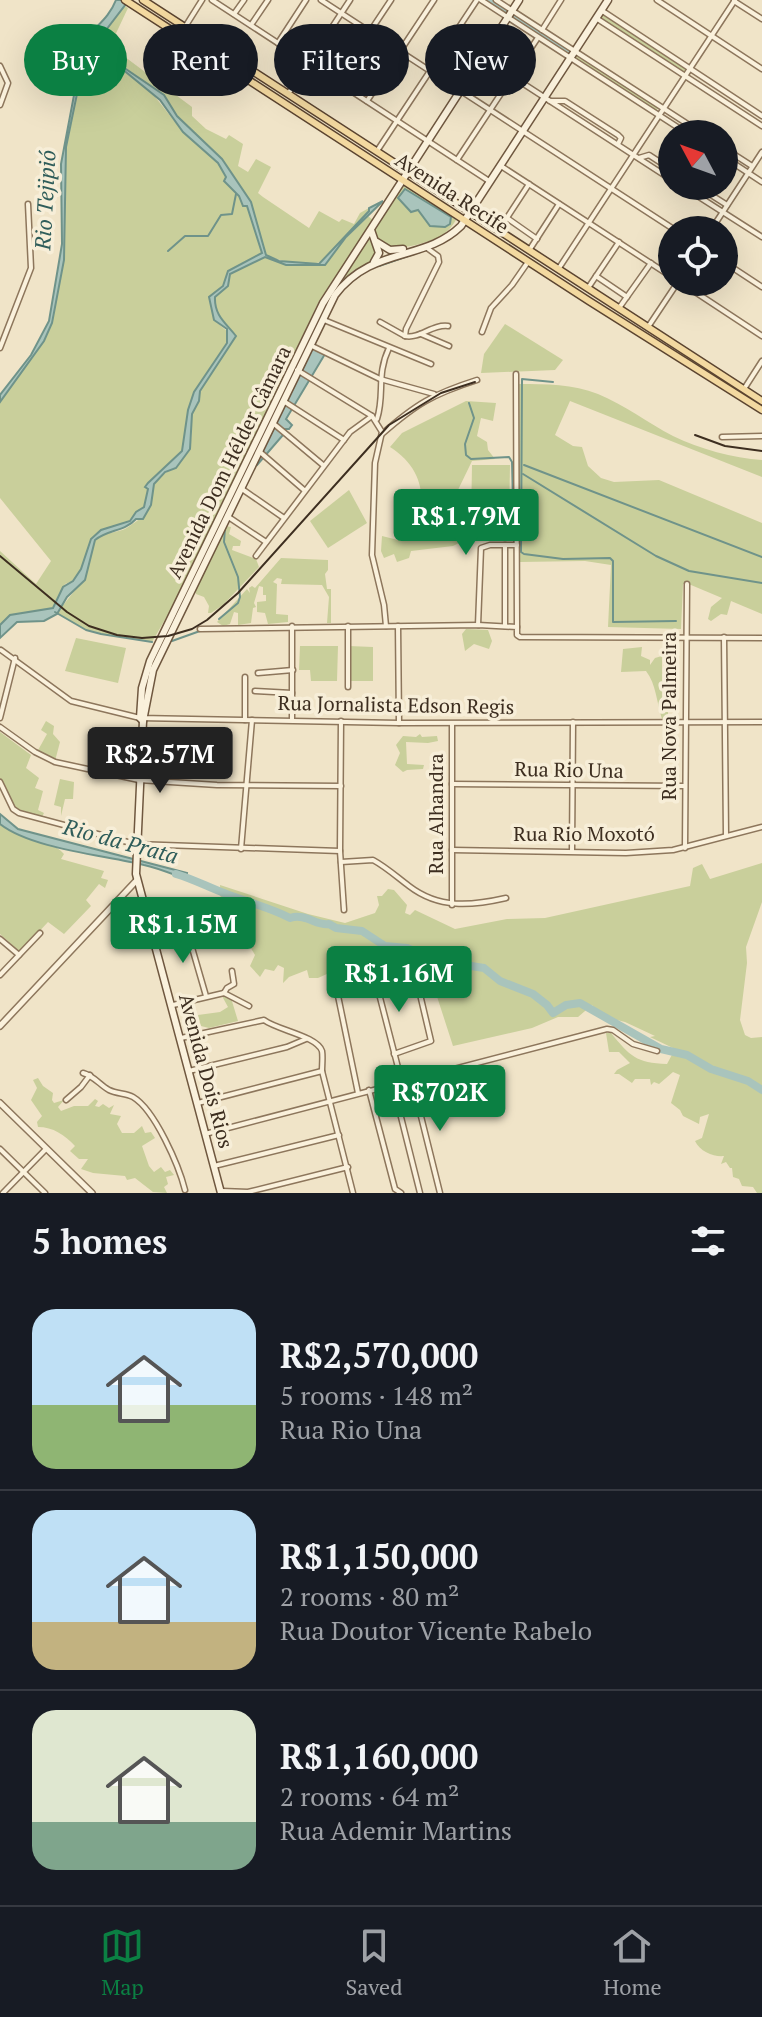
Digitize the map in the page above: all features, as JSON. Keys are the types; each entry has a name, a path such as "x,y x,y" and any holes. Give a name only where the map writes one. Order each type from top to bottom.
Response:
{"main road":[{"name":"Avenida Recife","path":"143,0 180,24"},
{"name":"Avenida Dom Hélder Câmara","path":"503,24 519,0"},
{"path":"465,221 522,130 547,99 608,0"},
{"name":"Avenida Recife","path":"128,2 762,410"},
{"name":"Avenida Recife","path":"291,96 762,401"},
{"name":"Avenida Dom Hélder Câmara","path":"143,719 142,688 150,661 323,303 457,96"},
{"name":"Avenida Dom Hélder Câmara","path":"143,719 156,661 322,319 342,286 371,265 448,237 465,221"},
{"name":"Avenida Dom Hélder Câmara","path":"371,265 380,255 372,229"},
{"path":"372,229 375,240 385,248 425,247"},
{"name":"Avenida Dois Rios","path":"143,719 135,844 137,880 173,1005 220,1192"}],"street":[{"path":"187,24 202,0"},
{"path":"212,0 249,24"},
{"path":"234,15 244,0"},
{"path":"252,24 268,0"},
{"path":"290,24 306,0"},
{"path":"321,0 359,24"},
{"path":"334,24 350,0"},
{"path":"376,24 391,0"},
{"path":"409,39 434,0"},
{"path":"463,24 479,0 510,14 542,30 665,120"},
{"path":"496,0 538,38 572,54 682,120"},
{"path":"542,30 561,0"},
{"path":"657,0 762,69"},
{"path":"559,268 636,157 664,108 735,0 762,19"},
{"path":"601,10 762,116"},
{"path":"596,18 762,126"},
{"path":"0,66 8,83 0,105"},
{"path":"377,151 425,79"},
{"path":"536,92 547,99 568,103 618,135 621,138 618,144 658,171"},
{"path":"360,96 489,181"},
{"path":"367,101 370,96"},
{"path":"471,96 658,218"},
{"path":"457,160 500,96"},
{"path":"720,216 762,152"},
{"path":"636,157 649,155 658,161"},
{"path":"738,157 752,166"},
{"path":"499,165 658,268"},
{"path":"738,166 762,182"},
{"path":"499,230 529,184"},
{"path":"705,200 762,237"},
{"path":"719,200 727,205"},
{"path":"0,348 31,268 28,204"},
{"path":"530,249 560,204"},
{"path":"507,218 537,239"},
{"path":"588,288 619,242"},
{"path":"405,336 439,262 438,256 425,247"},
{"path":"482,332 491,308 528,262"},
{"path":"619,308 651,263"},
{"path":"738,271 762,287"},
{"path":"596,276 627,297"},
{"path":"648,327 669,296"},
{"path":"701,296 762,336"},
{"path":"322,319 431,364"},
{"path":"380,322 408,338 439,325 448,326"},
{"path":"421,334 449,346"},
{"path":"310,345 380,379 434,394"},
{"path":"377,421 380,379 389,348"},
{"path":"744,390 762,361"},
{"path":"298,371 372,416 382,434"},
{"path":"516,374 517,635 762,638"},
{"path":"386,626 372,555 375,463 382,434 434,394 477,380"},
{"path":"284,401 344,440"},
{"path":"256,556 323,465 360,423 372,416"},
{"path":"273,423 323,465"},
{"path":"722,437 762,436"},
{"path":"259,451 304,490"},
{"path":"240,488 284,518"},
{"path":"227,516 266,542"},
{"path":"505,545 505,626"},
{"path":"478,625 481,548 517,545"},
{"name":"Rua Nova Palmeira","path":"685,848 687,584"},
{"path":"200,629 292,626 517,627"},
{"path":"292,626 292,720"},
{"path":"348,626 348,687"},
{"path":"398,626 399,723"},
{"path":"724,637 726,835"},
{"name":"Rua Jornalista Edson Regis","path":"1,650 71,701 143,719 399,723 762,722"},
{"path":"0,718 15,658"},
{"path":"258,673 293,670"},
{"path":"245,677 245,720"},
{"path":"255,691 292,693"},
{"path":"241,849 252,720"},
{"path":"341,721 340,851 344,910"},
{"path":"572,851 573,722"},
{"name":"Rua Alhandra","path":"452,723 452,905"},
{"path":"0,727 45,758 139,780 247,786 341,786"},
{"path":"0,782 13,809 19,813 135,844 340,851"},
{"name":"Rua Rio Una","path":"452,784 684,786"},
{"name":"Rua Rio Moxotó","path":"452,850 626,853 685,848 762,827"},
{"path":"341,862 373,860 415,890 452,905 506,898"},
{"path":"0,1026 137,880"},
{"path":"186,927 206,996"},
{"path":"0,975 40,933"},
{"path":"0,939 19,955"},
{"path":"224,993 234,984 232,971"},
{"path":"358,1093 337,991 412,972 416,976 431,1041 394,1054"},
{"path":"376,982 402,1083"},
{"path":"173,1005 224,993 249,1006"},
{"path":"181,1038 264,1020 272,1026 312,1040 320,1047 322,1071 353,1193"},
{"path":"205,1134 607,1029 633,1044 657,1051"},
{"path":"189,1071 287,1047 306,1039"},
{"path":"198,1103 322,1071"},
{"path":"66,1100 83,1085 87,1074 107,1088 131,1096 142,1105 176,1160 185,1190"},
{"path":"412,1080 440,1193"},
{"path":"393,1085 420,1193"},
{"path":"369,1090 395,1189 401,1193"},
{"path":"0,1103 92,1193"},
{"path":"214,1166 339,1135"},
{"path":"0,1149 45,1193"},
{"path":"3,1193 46,1149"},
{"path":"220,1192 248,1192 348,1167"}],"green space":[{"path":"125,6 128,8 120,24 110,24"},
{"path":"603,13 686,68 683,74 599,19"},
{"path":"575,54 659,107 656,111 572,59"},
{"path":"127,58 143,70 143,81 127,70"},
{"path":"127,74 143,86 143,96 154,96 183,132 218,163 225,181 247,206 262,253 228,271 223,286 209,297 214,320 229,333 227,342 194,392 183,451 151,483 144,507 130,521 101,530 91,539 81,569 73,581 65,584 53,608 17,614 0,625 0,551 36,584 51,561 0,498 0,402 44,341 52,323 64,260 66,147 75,98 127,96"},
{"path":"165,96 177,96 192,107 192,116 206,129 226,139 229,135 243,144 238,166 248,172 256,159 271,167 258,193 309,228 319,211 339,222 342,219 354,224 360,213 369,210 323,261 302,264 265,255 251,202 222,160 177,116"},
{"path":"404,185 456,220 444,234 395,248 379,242 375,235 386,209"},
{"path":"368,216 373,220 319,301 223,503 152,642 86,630 57,613 83,580 95,540 124,529 146,514 155,484 188,452 192,414 197,400 235,337 215,304 215,297 228,286 230,274 265,256 286,265 325,265 341,243"},
{"path":"370,234 378,253 377,259 354,270 335,287"},
{"path":"505,324 563,360 555,370 481,373 484,354"},
{"path":"519,384 559,385 589,391 618,403 683,441 728,455 762,460 762,477 570,401 555,435 573,446 582,447 588,466 601,478 614,482 659,480 762,523 762,614 731,601 727,615 721,614 711,621 708,619 711,607 722,598 683,584 681,629 608,627 611,565 585,561 520,562"},
{"path":"466,401 496,403 493,421 481,418 477,436 487,442 488,450 495,459 472,461 457,492 456,516 471,537 453,546 411,551 409,558 397,562 394,554 384,558 382,536 398,540 419,527 422,503 415,472 390,447 402,433"},
{"path":"472,465 510,465 509,522 471,521"},
{"path":"349,490 367,523 328,548 310,521"},
{"path":"225,526 231,527 229,534 241,541 240,546 233,546 232,550 256,559 259,567 223,605 208,613 209,606 204,597 196,594 194,587"},
{"path":"281,558 328,560 325,574 327,589 331,589 331,623 327,623 329,597 322,585 281,584 282,579 277,578 273,582 277,584 276,614 288,615 288,622 268,624 265,613 257,612 257,602 266,601 263,587 259,586 251,623 238,625 238,613 234,612 230,624 223,626 217,622 247,589 250,593 249,588 255,588"},
{"path":"466,629 488,630 492,641 489,649 474,644 465,651 462,634"},
{"path":"76,638 126,648 118,683 65,671"},
{"path":"300,646 338,646 337,681 311,681 310,670 299,670"},
{"path":"349,646 373,647 373,681 348,681"},
{"path":"642,647 641,656 650,660 650,665 655,658 662,656 662,711 668,712 668,716 662,719 646,671 621,672 623,649"},
{"path":"46,721 54,726 53,734 60,742 55,761 37,752 47,734 41,730"},
{"path":"0,732 31,755 26,768 39,778 35,788 43,791 38,810 44,813 42,817 14,808 0,778"},
{"path":"420,734 422,737 437,736 438,741 406,742 407,764 424,765 423,769 403,772 395,765 400,753 396,745 403,736 416,737"},
{"path":"60,779 74,782 73,799 65,799 61,816 61,807 54,805"},
{"path":"0,824 57,848 64,854 61,859 104,871 101,878 108,880 105,888 99,884 86,900 91,906 64,934 48,922 20,952 0,934"},
{"path":"762,863 762,902 746,947 740,1020 745,1035 762,1037 762,1193 757,1193 753,1187 742,1186 739,1179 733,1177 732,1168 726,1162 721,1164 724,1156 708,1153 697,1145 695,1141 702,1138 709,1114 700,1117 699,1124 683,1116 671,1103 680,1075 673,1072 659,1084 654,1082 651,1085 650,1079 635,1079 632,1083 614,1074 630,1063 619,1052 609,1052 606,1033 611,1033 634,1057 667,1064 675,1049 650,1037 655,1036 625,1022 601,1016 592,1005 578,1017 558,1017 532,1028 453,1046 431,978 426,947 418,950 399,945 396,952 388,950 369,954 368,962 356,963 355,970 340,975 338,969 318,978 309,978 307,970 289,977 283,983 284,968 278,965 274,971 265,969 260,977 250,966 255,955 249,945 222,924 220,885 345,923 375,913 379,905 377,896 382,896 388,889 394,890 407,905 405,913 410,915 415,910 455,929 507,919 545,918 690,886 693,868 702,864 710,879"},
{"path":"222,996 231,998 238,1021 209,1028 201,1026 198,1015 220,1012 228,1007"},
{"path":"38,1078 53,1093 54,1103 64,1100 58,1107 61,1111 74,1106 88,1106 95,1099 98,1101 95,1106 103,1104 109,1108 114,1105 110,1114 121,1116 117,1124 122,1133 134,1133 142,1126 145,1133 151,1132 155,1138 142,1146 154,1172 161,1167 174,1175 166,1177 168,1184 164,1187 167,1193 153,1192 135,1178 127,1180 125,1176 81,1169 88,1159 79,1159 70,1151 75,1146 71,1142 54,1130 38,1127 37,1122 42,1116 31,1100 37,1088 33,1080"}],"water":[{"path":"116,0 129,0 111,24 100,24"},
{"path":"127,70 143,81 143,86 127,73"},
{"path":"74,96 77,96 66,147 64,260 52,323 44,341 0,402 0,395 31,355 49,321 62,244 61,164"},
{"path":"155,96 165,96 177,116 222,159 251,202 266,255 279,261 319,264 369,208 383,201 346,237 325,265 286,265 265,257 230,274 228,286 215,297 215,304 236,336 200,391 192,414 190,449 176,468 165,472 154,484 151,505 143,519 136,519 95,540 85,580 67,597 57,614 44,621 17,622 0,638 0,625 10,615 53,608 63,587 73,581 81,569 91,539 101,530 130,521 144,507 148,489 145,487 182,451 194,392 227,343 227,329 214,320 209,297 223,286 228,271 262,253 247,206 243,206 239,196 224,181 226,177 218,163 183,132"},
{"path":"405,189 451,217 450,224 445,227 430,226 418,210 411,212 398,198"},
{"path":"312,348 325,354 286,419 292,425 285,429 257,465 254,464"},
{"name":"Rio da Prata","path":"0,814 18,829 187,873 186,879 149,866 30,840 0,824"}],"waterway":[{"path":"490,0 567,52"},
{"path":"168,251 185,236 208,236 221,215 232,214 236,194"},
{"path":"379,266 420,252"},
{"path":"553,382 522,379 521,552 563,559 610,558 613,561 613,622 676,621"},
{"path":"469,403 474,418 465,444 466,455 471,459 509,457 512,462 514,542"},
{"path":"524,465 762,557"},
{"path":"523,474 656,556 689,571 762,583"},
{"path":"219,619 238,603 240,597 238,577 224,542 225,528"},
{"path":"55,612 86,630 152,642"},
{"path":"172,641 200,631"},
{"name":"Rio da Prata","path":"176,874 290,918 301,917 336,928 362,931 385,946 407,948 439,961 484,968 500,981 533,994 553,1013 566,1005 580,1003 661,1049 687,1055 711,1069 748,1081 762,1090"}],"tram line":[{"path":"0,556 67,612 89,626 117,635 142,638 168,636 192,629 238,593 389,425 441,393 475,382"},
{"path":"695,435 725,446 762,451"}],"water label":[{"name":"Rio Tejipió","path":"45,200"}]}
